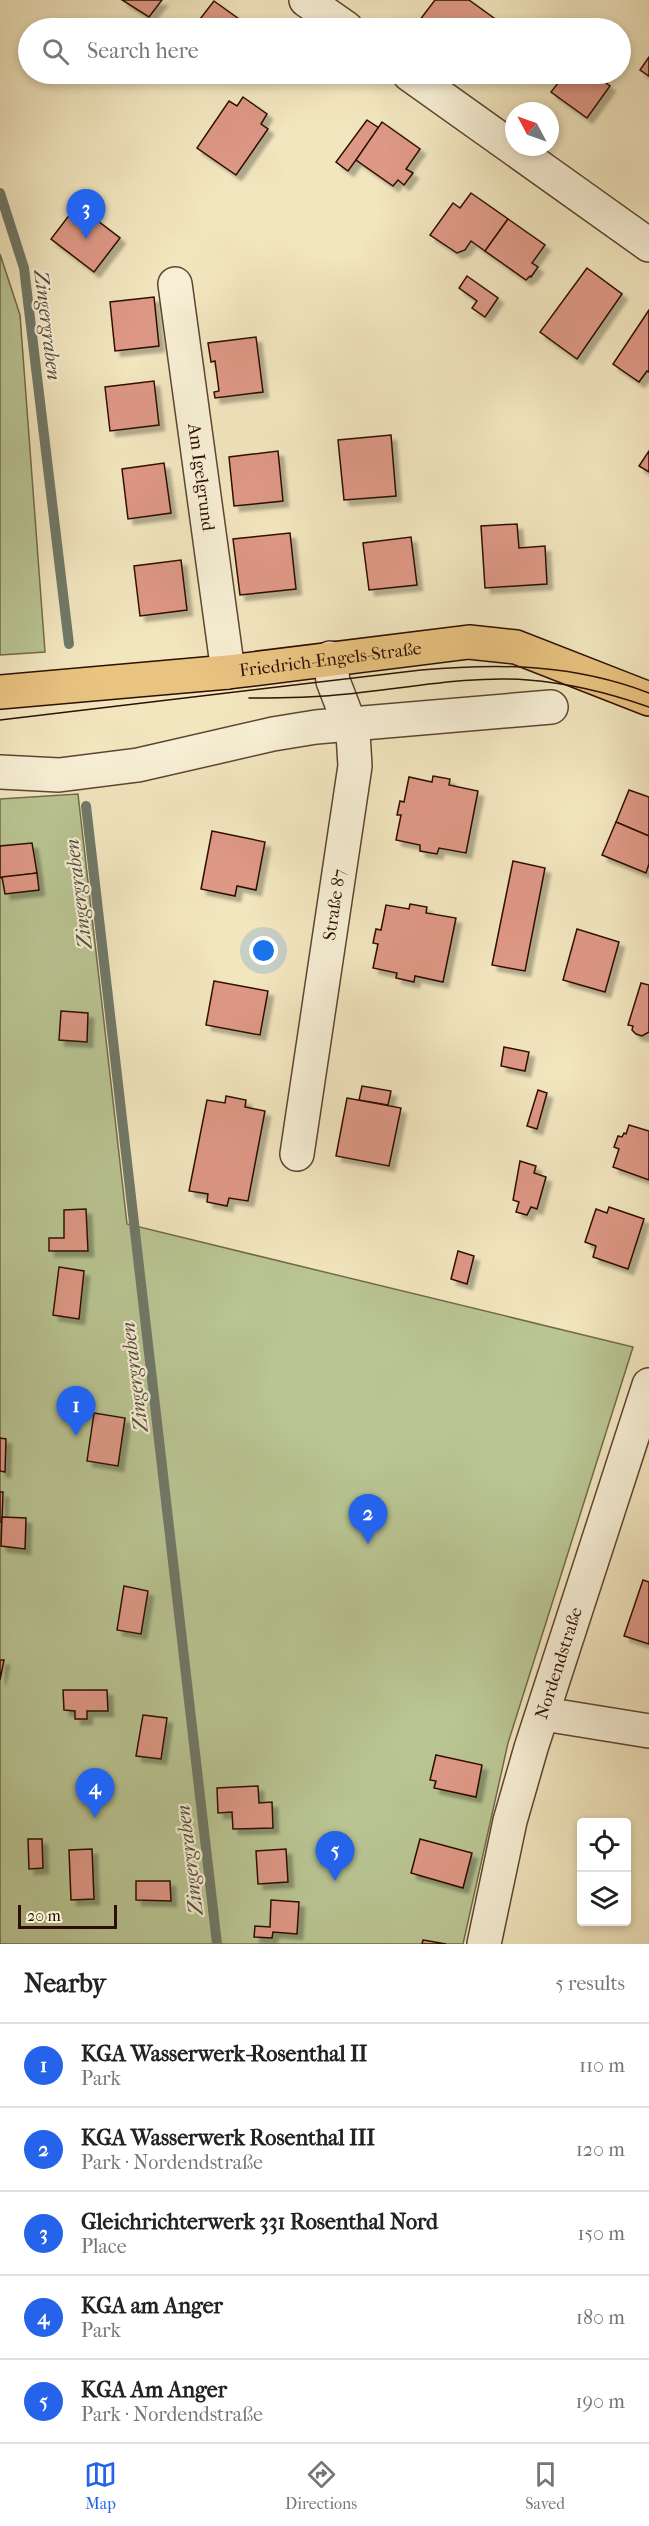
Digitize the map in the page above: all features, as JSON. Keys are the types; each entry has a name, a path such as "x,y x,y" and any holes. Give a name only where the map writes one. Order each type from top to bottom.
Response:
{"main road":[{"name":"Friedrich-Engels-Straße","path":"0,692 228,672 469,642 504,644 528,651 649,699"}],"street":[{"path":"306,0 332,18"},
{"path":"423,84 649,245"},
{"name":"Am Igelgrund","path":"175,284 228,672"},
{"name":"Straße 87","path":"297,1154 355,766 354,743 333,681 330,658"},
{"path":"0,772 59,775 138,765 291,730 349,723 551,707"},
{"name":"Nordendstraße","path":"484,1944 510,1821 531,1748 544,1714 649,1385"},
{"path":"544,1714 649,1731"}],"green space":[{"path":"0,254 20,315 45,652 0,655"},
{"path":"78,794 127,1224 633,1347 508,1743 463,1944 0,1944 0,799"}],"building":[{"path":"122,0 162,0 149,17"},
{"path":"435,0 469,0 494,18 421,18"},
{"path":"214,1 238,18 201,18"},
{"path":"649,57 649,76 640,70"},
{"path":"557,84 607,84 610,86 587,118 551,92"},
{"path":"243,97 267,114 261,124 268,129 236,175 197,148 229,101 237,106"},
{"path":"367,120 379,128 348,171 336,162"},
{"path":"382,122 420,149 406,169 413,173 404,185 398,180 393,186 356,160"},
{"path":"471,193 508,219 485,251 471,241 465,250 457,253 430,235 453,203 460,208"},
{"path":"77,205 120,238 94,272 51,239"},
{"path":"508,219 545,245 532,263 538,267 526,280 485,251"},
{"path":"587,268 622,294 577,359 540,332"},
{"path":"467,276 498,298 485,317 472,308 477,301 459,288"},
{"path":"154,297 159,346 115,351 110,302"},
{"path":"649,310 649,372 647,371 639,382 613,364"},
{"path":"256,337 263,392 215,398 214,392 219,391 215,361 211,362 208,343"},
{"path":"154,381 159,425 110,431 105,387"},
{"path":"391,435 396,496 344,500 338,440"},
{"path":"278,451 283,501 234,506 229,457"},
{"path":"649,451 649,472 639,466"},
{"path":"164,463 171,513 128,519 122,469"},
{"path":"517,524 519,548 545,546 547,584 485,588 481,526"},
{"path":"290,533 296,589 240,595 233,539"},
{"path":"411,537 417,585 369,590 363,543"},
{"path":"181,560 187,610 140,616 134,566"},
{"path":"433,776 450,779 449,785 478,791 466,853 439,848 437,854 420,851 420,845 396,840 401,815 397,815 400,801 404,802 409,777 432,782"},
{"path":"629,790 649,797 649,836 616,822"},
{"path":"616,822 649,836 649,864 646,873 602,855"},
{"path":"212,831 265,842 256,890 237,886 235,896 201,889"},
{"path":"32,843 37,873 0,878 0,846"},
{"path":"513,861 545,868 525,971 492,965"},
{"path":"37,873 39,890 5,894 2,877"},
{"path":"410,904 427,907 426,913 456,918 443,982 415,976 414,982 396,978 397,973 373,968 378,944 373,943 376,929 381,930 386,905 409,909"},
{"path":"577,929 619,942 605,992 563,980"},
{"path":"214,981 268,991 260,1035 206,1025"},
{"path":"641,983 649,985 649,1032 642,1036 632,1030 633,1026 628,1025"},
{"path":"61,1011 88,1013 87,1042 59,1040"},
{"path":"504,1047 529,1052 525,1071 501,1066"},
{"path":"362,1086 391,1091 388,1105 359,1100"},
{"path":"538,1090 547,1093 537,1129 527,1126"},
{"path":"226,1096 246,1100 245,1107 265,1111 248,1201 229,1198 227,1206 207,1202 208,1194 189,1191 207,1100 225,1103"},
{"path":"347,1098 401,1108 389,1166 336,1156"},
{"path":"629,1125 649,1131 649,1180 613,1167 619,1149 614,1147 618,1136 622,1137 624,1133 626,1134"},
{"path":"520,1161 536,1166 534,1173 546,1177 537,1209 531,1207 527,1215 516,1212 519,1202 513,1200"},
{"path":"609,1207 644,1219 628,1269 593,1257 596,1246 585,1242 596,1209 607,1213"},
{"path":"86,1209 88,1251 49,1251 49,1238 64,1238 64,1210"},
{"path":"458,1251 474,1256 467,1284 451,1279"},
{"path":"59,1267 84,1271 79,1319 53,1315"},
{"path":"94,1413 125,1418 118,1466 87,1461"},
{"path":"0,1438 6,1439 5,1472 0,1471"},
{"path":"0,1492 3,1492 2,1522 0,1522"},
{"path":"2,1517 26,1518 25,1549 1,1546"},
{"path":"643,1580 649,1582 649,1644 624,1636"},
{"path":"124,1586 148,1591 141,1634 117,1630"},
{"path":"0,1660 4,1660 0,1680"},
{"path":"63,1690 107,1690 108,1711 87,1711 87,1719 75,1719 75,1711 64,1710"},
{"path":"143,1715 167,1718 161,1759 136,1756"},
{"path":"436,1755 482,1765 476,1797 434,1788 436,1781 430,1780"},
{"path":"258,1786 259,1803 272,1802 273,1828 233,1829 232,1812 218,1813 217,1788"},
{"path":"28,1839 42,1839 43,1868 29,1869"},
{"path":"420,1839 472,1853 463,1888 411,1873"},
{"path":"92,1849 94,1899 71,1900 69,1850"},
{"path":"286,1849 288,1882 258,1884 256,1851"},
{"path":"136,1881 170,1881 171,1901 136,1900"},
{"path":"271,1900 299,1902 297,1934 273,1932 272,1938 254,1937 255,1926 270,1927"},
{"path":"423,1940 446,1944 422,1944"}],"waterway":[{"name":"Zingergraben","path":"0,193 24,268 69,644"},
{"name":"Zingergraben","path":"86,806 217,1944"}],"tram line":[{"path":"0,720 450,668 508,667 565,671 621,683 649,693"},
{"path":"249,698 325,696 456,681 504,679 544,681 574,686 649,707"}],"place":[{"name":"Gleichrichterwerk 331 Rosenthal Nord","path":"86,239"},
{"name":"KGA Wasserwerk-Rosenthal II","path":"76,1436"},
{"name":"KGA Wasserwerk Rosenthal III","path":"368,1544"},
{"name":"KGA am Anger","path":"95,1818"},
{"name":"KGA Am Anger","path":"335,1881"}]}
